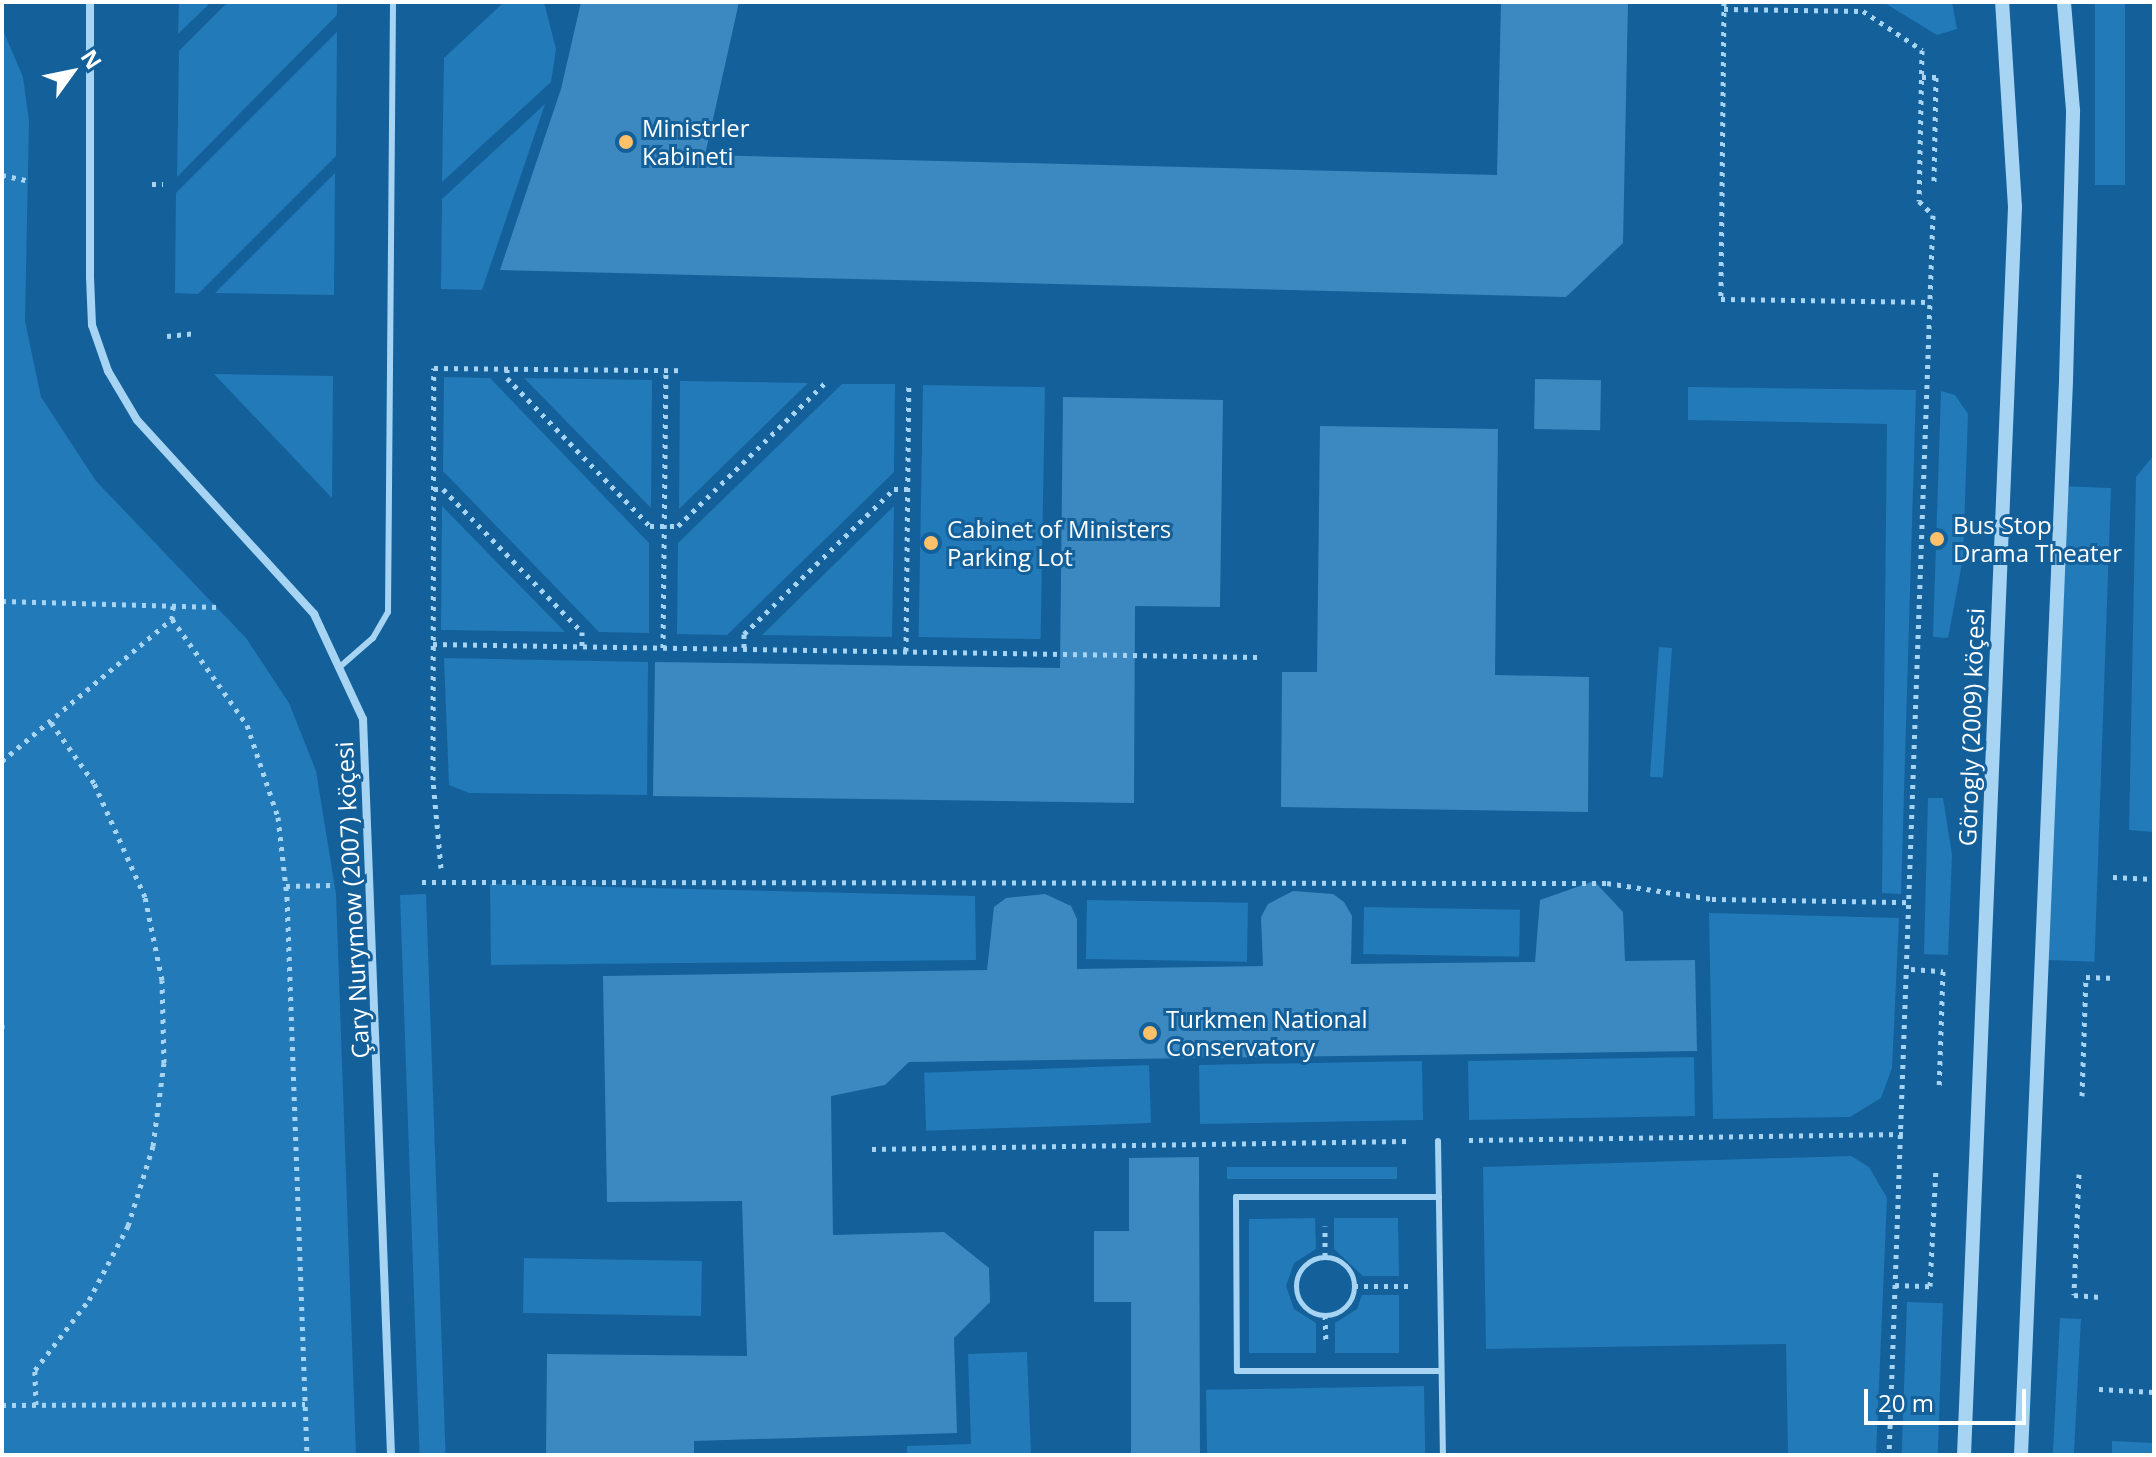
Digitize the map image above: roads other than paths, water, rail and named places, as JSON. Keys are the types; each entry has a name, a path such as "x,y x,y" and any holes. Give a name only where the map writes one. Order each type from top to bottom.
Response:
{"street":[{"name":"Çary Nurymow (2007) köçesi","path":"90,2 92,325 108,371 160,447 314,614 342,665 363,719 372,827 391,1455"},
{"name":"Görogly (2009) köçesi","path":"1964,1455 2015,207 2002,2"},
{"path":"2021,1455 2065,412 2073,110 2064,2"}],"lane":[{"path":"342,665 388,612 393,2"},
{"path":"1438,1141 1443,1455"},
{"path":"1439,1197 1236,1197 1237,1371 1441,1371"}],"place":[{"name":"Ministrler Kabineti","path":"626,142"},
{"name":"Bus Stop Drama Theater","path":"1937,539"},
{"name":"Cabinet of Ministers Parking Lot","path":"931,543"},
{"name":"Turkmen National Conservatory","path":"1150,1033"}]}
